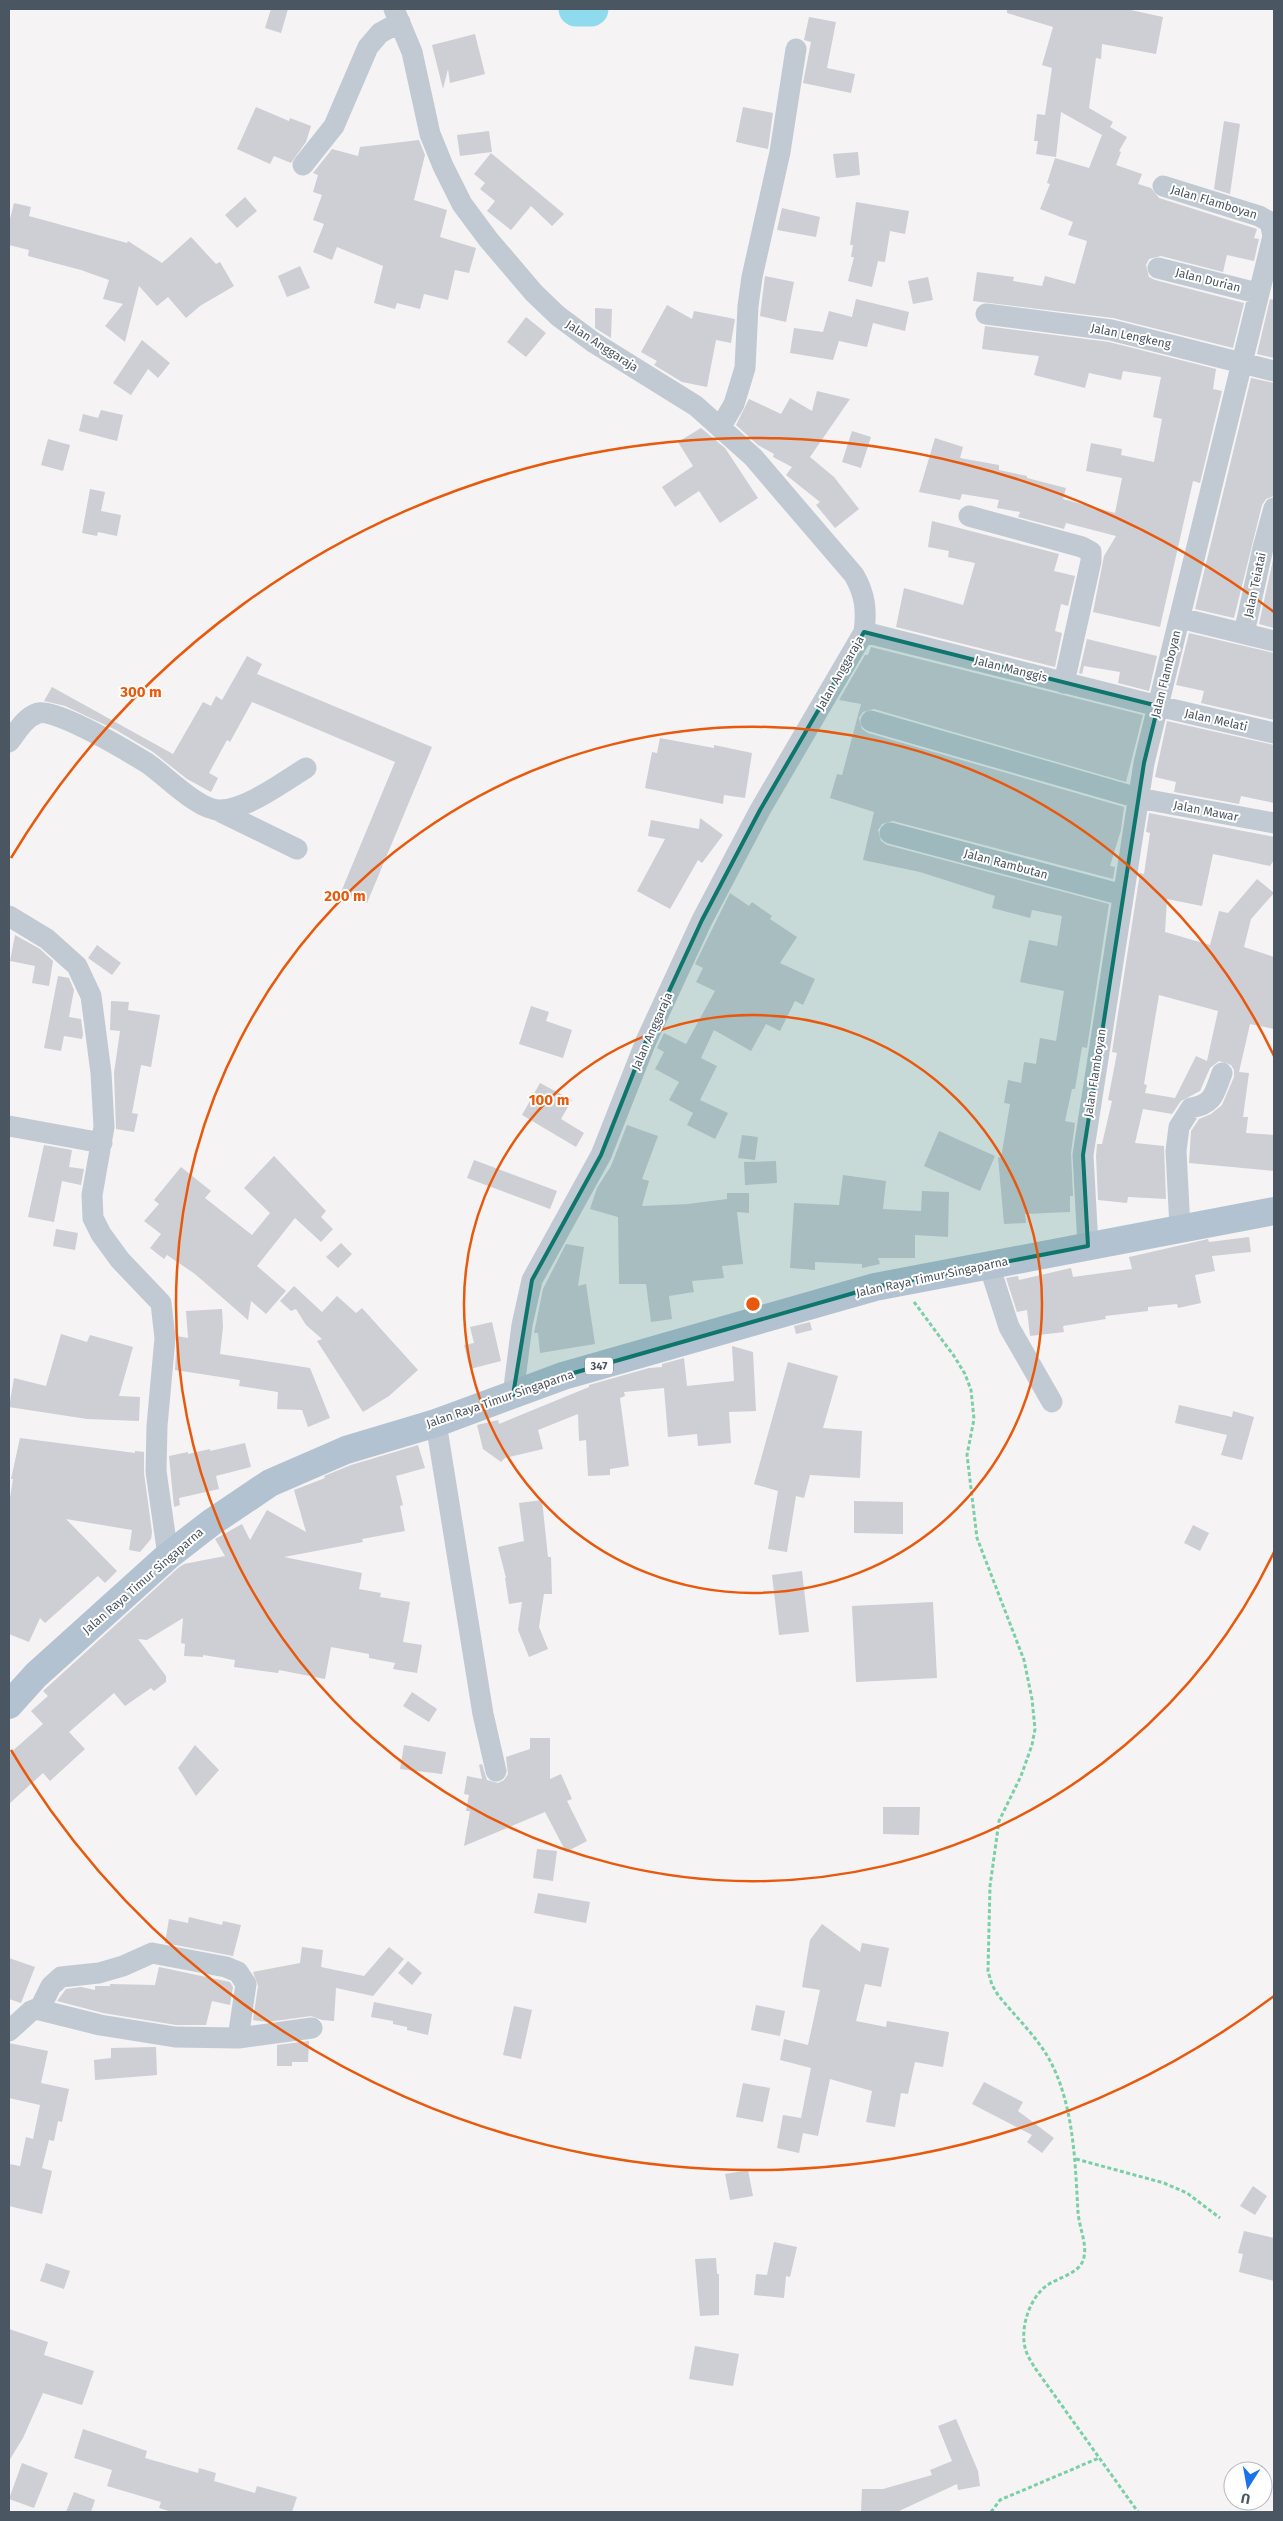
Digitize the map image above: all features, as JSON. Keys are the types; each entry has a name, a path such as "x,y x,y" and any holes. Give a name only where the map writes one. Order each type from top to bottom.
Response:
{"main road":[{"name":"Jalan Raya Timur Singaparna","path":"9,1705 36,1675 168,1556 212,1522 270,1483 346,1450 436,1423 563,1376 866,1289 1274,1211"}],"street":[{"path":"303,165 334,126 368,47 397,16"},
{"name":"Jalan Anggaraja","path":"397,16 412,52 430,134 443,166 462,204 488,238 534,293 558,316 593,342 696,406 753,457 854,574 864,597 866,613 864,632 760,810 702,920 646,1041 600,1155 532,1280 522,1325 513,1396"},
{"path":"720,428 734,404 745,368 748,306 752,277 780,152 796,48"},
{"name":"Jalan Flamboyan","path":"1088,1246 1083,1155 1138,798 1240,362 1272,236 1270,222 1248,212 1163,186"},
{"name":"Jalan Durian","path":"1158,268 1257,293"},
{"name":"Jalan Lengkeng","path":"986,314 1111,330 1274,371"},
{"name":"Jalan Teiatai","path":"1244,633 1268,550 1274,508"},
{"path":"969,516 1082,547 1091,552 1091,561 1064,682"},
{"path":"1180,618 1274,641"},
{"name":"Jalan Manggis","path":"864,632 1158,706"},
{"name":"Jalan Melati","path":"1158,706 1274,733"},
{"path":"9,742 27,719 37,714 53,714 69,720 147,763 200,803 219,810 297,848"},
{"name":"Jalan Mawar","path":"871,721 1138,798 1274,823"},
{"path":"219,810 245,804 306,768"},
{"name":"Jalan Rambutan","path":"890,833 1123,895"},
{"path":"9,916 47,939 77,966 92,996 101,1073 104,1127 92,1195 93,1218 101,1234 120,1260 161,1303 165,1338 157,1426 156,1471 168,1556"},
{"path":"1180,1228 1176,1151 1179,1127 1191,1108 1205,1106 1213,1097 1222,1073"},
{"path":"9,1126 102,1143"},
{"path":"989,1265 1009,1327 1052,1402"},
{"path":"436,1423 483,1714 496,1771"},
{"path":"39,2010 51,1986 61,1978 99,1973 123,1966 152,1953 226,1967 238,1972 246,1984 238,2038"},
{"path":"9,2031 31,2011 39,2010 139,2032 174,2037 238,2038 312,2028"}],"path":[{"path":"900,1282 954,1356 971,1390 974,1419 967,1455 977,1538 1024,1660 1032,1699 1035,1729 1032,1745 1021,1776 1000,1821 990,1886 988,1971 992,1985 998,1995 1047,2057 1061,2086 1076,2159 1078,2222 1084,2245 1084,2258 1077,2269 1047,2286 1034,2297 1028,2312 1026,2351 1035,2368 1138,2512"},
{"path":"1076,2159 1164,2183 1187,2193 1220,2218"},
{"path":"991,2512 1000,2500 1099,2458"}],"highlighted area":[{"path":"864,632 1158,706 1144,763 1083,1155 1088,1246 875,1287 563,1376 513,1395 532,1280 601,1155 646,1041 702,920 760,810"}],"building":[{"path":"271,9 288,9 281,33 265,28"},
{"path":"1007,9 1126,9 1163,17 1156,54 1102,44 1101,59 1096,58 1089,108 1113,122 1110,127 1127,137 1119,151 1121,152 1116,165 1142,174 1138,184 1151,188 1159,198 1257,229 1254,238 1259,239 1254,261 1227,255 1223,272 1161,256 1149,259 1146,265 1149,277 1155,280 1244,303 1233,348 1113,318 973,301 977,272 1014,277 1013,281 1042,286 1045,276 1075,284 1087,241 1068,235 1073,222 1040,209 1050,184 1047,183 1055,158 1089,168 1102,135 1061,112 1056,157 1036,154 1038,141 1034,141 1037,114 1045,115 1052,68 1042,65 1053,27 1007,13"},
{"path":"809,17 836,22 827,68 855,74 851,93 803,83 811,42 804,40"},
{"path":"475,34 485,74 450,83 448,69 443,89 432,45"},
{"path":"256,107 289,121 290,118 311,126 306,142 291,163 274,156 270,164 237,149"},
{"path":"743,107 773,113 768,149 736,142"},
{"path":"1224,121 1240,124 1230,194 1214,189"},
{"path":"489,131 492,152 460,156 457,135"},
{"path":"419,140 425,155 414,200 447,210 440,237 476,248 469,273 455,270 448,300 424,294 420,309 397,303 395,309 374,303 383,266 337,247 332,260 313,252 324,224 313,220 322,195 313,192 318,175 313,173 332,149 358,156 360,147"},
{"path":"858,152 860,175 836,178 833,154"},
{"path":"491,153 564,214 552,226 531,206 511,230 487,211 495,201 480,189 485,183 474,174"},
{"path":"245,197 257,211 237,228 225,215"},
{"path":"856,202 909,211 905,234 890,231 885,262 878,261 872,287 848,281 854,257 851,257 853,245 850,245"},
{"path":"14,203 31,207 29,216 127,243 128,241 162,263 191,237 216,264 220,262 234,286 200,306 186,318 168,297 157,306 139,286 125,342 105,326 123,304 103,299 109,280 81,270 28,256 29,250 9,245 9,223"},
{"path":"782,208 820,217 816,237 777,230"},
{"path":"300,266 310,288 287,297 278,276"},
{"path":"765,276 794,282 786,322 760,316"},
{"path":"928,277 933,300 913,304 908,281"},
{"path":"856,299 909,312 905,331 873,323 867,347 839,341 833,360 790,353 794,328 823,332 829,311 852,317"},
{"path":"1270,299 1274,300 1274,358 1257,354"},
{"path":"667,305 692,319 694,311 735,319 731,343 716,340 707,387 682,382 654,365 657,361 641,352"},
{"path":"595,308 612,309 611,338 595,328"},
{"path":"526,317 546,333 526,357 507,342"},
{"path":"985,326 1109,342 1216,369 1213,389 1222,391 1200,483 1193,481 1160,627 1093,612 1104,556 1116,536 1066,523 1064,529 1018,517 1020,512 997,508 999,500 962,494 960,500 919,492 935,438 963,447 960,458 999,465 999,470 1066,488 1063,499 1115,513 1122,478 1086,471 1091,443 1122,449 1121,455 1154,462 1162,419 1153,417 1161,377 1123,371 1121,380 1089,373 1085,388 1034,375 1039,356 982,349"},
{"path":"142,340 170,363 158,378 148,369 131,395 113,383"},
{"path":"1251,378 1274,383 1274,496 1266,499 1262,505 1234,618 1195,609"},
{"path":"817,391 850,399 810,457 834,477 859,509 835,528 816,505 820,502 786,475 792,467 773,457 774,454 758,445 736,425 749,399 781,414 790,398 812,411"},
{"path":"101,410 123,415 117,441 79,431 83,414 98,418"},
{"path":"701,428 725,448 758,498 720,523 699,491 675,507 662,487 693,466 678,442"},
{"path":"852,431 871,437 861,468 842,462"},
{"path":"48,439 70,445 63,471 41,465"},
{"path":"90,489 105,492 101,511 121,515 117,536 98,532 97,536 82,533"},
{"path":"932,521 1059,554 1054,571 1075,576 1068,606 1061,604 1055,631 1062,633 1055,667 896,627 904,588 963,605 975,563 948,557 949,551 928,547"},
{"path":"1274,555 1274,628 1259,624"},
{"path":"1189,633 1274,653 1274,720 1201,703 1204,691 1176,685"},
{"path":"1087,639 1157,656 1149,691 1118,683 1120,672 1084,666 1082,674 1079,673"},
{"path":"871,647 1143,715 1126,782 874,709 863,712 859,718 862,729 868,733 1124,807 1121,830 1110,866 1115,867 1113,879 893,821 882,824 878,830 881,841 887,845 1109,904 1087,1048 1082,1047 1075,1089 1072,1089 1065,1121 1075,1123 1071,1153 1073,1196 1070,1196 1070,1212 1025,1214 1026,1223 1004,1224 998,1157 1001,1158 1010,1104 1004,1103 1008,1080 1021,1083 1024,1062 1036,1064 1040,1038 1056,1041 1064,991 1020,982 1029,940 1057,946 1062,916 1032,910 1030,918 992,908 995,896 920,872 863,860 874,812 830,798 837,774 842,775 861,704 839,700 865,655 868,655"},
{"path":"247,656 262,664 257,674 432,747 367,903 341,892 395,762 252,702 230,742 227,740 209,773 218,778 211,792 187,779 153,752 116,730 65,706 44,701 52,687 173,754 203,702 211,706 216,696 222,700"},
{"path":"1167,721 1274,745 1274,803 1241,796 1239,804 1174,792 1176,782 1155,777"},
{"path":"660,738 714,748 714,745 752,753 745,798 724,795 723,804 645,788 652,752 657,753"},
{"path":"1149,813 1274,837 1274,860 1270,866 1213,854 1202,906 1167,899 1165,932 1210,945 1219,911 1228,913 1257,879 1274,893 1251,919 1244,947 1274,957 1274,1029 1250,1024 1239,1072 1249,1073 1243,1117 1248,1117 1246,1133 1274,1135 1274,1171 1189,1163 1191,1131 1199,1119 1211,1114 1222,1105 1234,1077 1234,1070 1231,1065 1219,1061 1210,1068 1200,1091 1181,1101 1172,1114 1143,1109 1135,1143 1164,1146 1166,1199 1128,1197 1127,1203 1098,1200 1096,1156 1097,1144 1102,1144 1112,1101 1108,1100 1117,1053 1112,1052 1140,873 1144,874 1150,833 1146,832","holes":["1159,995 1218,1011 1207,1061 1196,1056 1175,1098 1145,1093 1147,1085 1144,1084"]},
{"path":"700,818 723,835 702,863 698,860 670,909 637,891 665,839 648,836 651,820 699,829"},
{"path":"730,893 749,906 752,902 772,916 770,919 797,937 780,963 815,979 803,1005 795,1001 780,1031 766,1024 751,1051 714,1030 701,1058 717,1066 700,1100 728,1113 715,1139 687,1125 693,1113 669,1100 679,1082 655,1069 664,1052 657,1048 664,1033 686,1044 715,991 696,982 703,968 695,964"},
{"path":"15,935 40,949 53,961 49,986 32,983 35,966 10,961"},
{"path":"97,945 121,963 112,975 88,958"},
{"path":"58,976 69,978 74,990 69,1017 81,1019 83,1034 82,1039 64,1036 61,1051 44,1048"},
{"path":"111,1001 129,1002 128,1010 160,1015 151,1067 141,1065 132,1113 138,1114 134,1132 116,1129 114,1073 120,1031 110,1030"},
{"path":"531,1006 549,1012 546,1021 572,1030 563,1058 519,1044"},
{"path":"540,1083 572,1100 561,1119 584,1133 576,1147 522,1115"},
{"path":"627,1125 658,1136 642,1179 649,1181 642,1206 688,1204 727,1199 727,1193 749,1193 749,1213 737,1212 743,1264 722,1266 724,1278 692,1281 694,1292 669,1296 672,1319 651,1322 646,1284 619,1284 618,1217 590,1209 597,1188 611,1166"},
{"path":"939,1131 995,1156 980,1191 924,1166"},
{"path":"742,1135 758,1137 755,1160 738,1158"},
{"path":"44,1145 72,1150 69,1167 84,1169 81,1185 62,1181 54,1222 28,1217"},
{"path":"274,1156 326,1211 321,1217 333,1229 321,1242 295,1218 257,1266 286,1291 266,1314 251,1301 248,1320 195,1274 167,1255 164,1259 150,1248 161,1234 144,1221 159,1204 154,1200 181,1167 211,1191 205,1198 252,1235 270,1213 244,1188"},
{"path":"474,1160 557,1191 550,1209 467,1178"},
{"path":"776,1161 777,1183 745,1185 744,1162"},
{"path":"843,1175 886,1181 883,1209 921,1211 922,1191 949,1192 948,1237 915,1235 915,1258 878,1258 880,1264 862,1268 862,1264 815,1262 815,1270 790,1268 794,1203 839,1205"},
{"path":"56,1229 78,1233 75,1250 53,1246"},
{"path":"1249,1237 1251,1252 1212,1256 1215,1271 1195,1275 1201,1303 1178,1308 1177,1304 1148,1307 1148,1311 1105,1316 1106,1319 1063,1326 1064,1332 1030,1336 1027,1310 1017,1312 1006,1278 1018,1276 1019,1280 1071,1268 1073,1277 1132,1269 1129,1257 1208,1239 1209,1242"},
{"path":"341,1243 352,1254 338,1268 326,1257"},
{"path":"566,1244 584,1247 578,1286 586,1284 595,1344 540,1353 538,1333 534,1333 543,1289"},
{"path":"294,1286 322,1312 337,1296 356,1313 362,1308 418,1370 389,1396 363,1412 317,1341 322,1339 306,1325 296,1309 291,1311 280,1301"},
{"path":"222,1309 223,1327 220,1354 310,1368 330,1418 308,1427 302,1410 277,1409 278,1392 239,1386 240,1380 175,1370 177,1336 188,1338 186,1311"},
{"path":"492,1322 501,1361 470,1369 464,1345 474,1343 470,1327"},
{"path":"810,1322 812,1330 796,1334 794,1326"},
{"path":"61,1334 87,1342 90,1335 133,1347 119,1396 140,1397 139,1421 87,1419 9,1407 14,1378 46,1386"},
{"path":"732,1346 753,1352 756,1411 729,1412 731,1443 698,1446 697,1434 668,1437 664,1388 624,1392 625,1396 620,1398 629,1466 610,1469 610,1475 588,1476 586,1440 579,1441 578,1414 538,1430 543,1449 505,1458 501,1462 483,1449 477,1425 498,1420 499,1424 589,1387 589,1385 649,1368 662,1367 662,1364 684,1358 687,1386 734,1381"},
{"path":"788,1362 838,1376 823,1428 862,1431 860,1478 810,1475 804,1498 796,1496 787,1552 768,1549 778,1491 754,1484"},
{"path":"1179,1405 1232,1417 1233,1411 1254,1417 1242,1460 1221,1455 1227,1435 1175,1423"},
{"path":"20,1438 135,1453 135,1451 144,1452 144,1473 152,1532 151,1539 140,1552 129,1550 132,1530 66,1519 117,1571 105,1583 98,1576 45,1623 40,1618 29,1642 9,1634 9,1504 13,1479 11,1479"},
{"path":"245,1443 251,1467 216,1476 219,1489 179,1498 180,1505 174,1507 169,1456 210,1449 210,1451"},
{"path":"418,1445 425,1468 396,1476 403,1505 400,1506 405,1531 362,1539 363,1542 284,1557 362,1573 359,1589 381,1593 380,1597 410,1602 403,1642 422,1645 417,1673 393,1669 395,1663 369,1658 369,1654 331,1647 325,1679 279,1670 278,1673 234,1667 235,1660 203,1655 203,1657 184,1656 185,1644 181,1643 183,1618 147,1640 138,1639 166,1676 166,1682 154,1691 151,1688 125,1706 114,1693 69,1732 85,1749 50,1781 43,1773 9,1804 9,1754 43,1724 31,1711 48,1696 43,1691 178,1568 184,1564 225,1556 215,1539 242,1524 250,1540 267,1510 306,1532 294,1490 351,1465"},
{"path":"542,1500 548,1557 551,1557 552,1594 544,1594 539,1627 548,1649 529,1657 518,1630 522,1602 509,1604 506,1578 498,1547 524,1541 519,1503"},
{"path":"854,1501 903,1502 903,1534 854,1533"},
{"path":"1193,1525 1209,1533 1200,1551 1184,1543"},
{"path":"802,1571 809,1632 779,1635 772,1575"},
{"path":"933,1602 937,1678 856,1682 852,1606"},
{"path":"412,1692 437,1709 429,1722 403,1706"},
{"path":"530,1738 550,1738 550,1779 561,1774 572,1799 567,1801 587,1841 566,1852 545,1812 464,1846 470,1811 466,1811 469,1795 464,1794 467,1776 482,1779 479,1765 482,1764 487,1780 498,1783 504,1780 508,1774 506,1757 530,1749"},
{"path":"195,1745 219,1770 196,1796 178,1768"},
{"path":"404,1745 446,1752 442,1774 400,1769"},
{"path":"883,1807 920,1807 919,1835 883,1834"},
{"path":"537,1849 557,1851 553,1881 533,1878"},
{"path":"538,1893 590,1902 586,1923 534,1913"},
{"path":"189,1917 222,1925 223,1921 241,1925 233,1956 165,1943 169,1919 188,1923"},
{"path":"822,1924 860,1952 862,1943 889,1948 881,1987 865,1984 856,2021 886,2027 887,2021 949,2032 943,2067 915,2062 908,2094 901,2093 895,2127 866,2122 872,2091 830,2079 818,2136 803,2133 799,2153 777,2148 783,2115 801,2118 811,2068 780,2060 784,2039 808,2045 820,1990 802,1987 810,1940"},
{"path":"302,1947 323,1950 321,1967 364,1976 389,1947 404,1959 373,1996 336,1988 334,2021 322,2020 311,2016 267,2022 253,2020 258,1986 253,1972 300,1963"},
{"path":"9,1958 35,1967 21,2003 9,1999"},
{"path":"408,1961 422,1973 412,1985 398,1973"},
{"path":"159,1967 230,1982 233,1987 230,2005 212,2001 206,2025 176,2025 103,2013 57,2001 66,1989 81,1987 95,1990 95,1986 110,1986 110,1984 155,1985"},
{"path":"374,2002 432,2014 428,2035 407,2030 407,2027 393,2024 393,2021 371,2017"},
{"path":"756,2005 785,2011 780,2036 751,2030"},
{"path":"514,2006 532,2010 521,2059 503,2055"},
{"path":"309,2041 308,2062 292,2062 292,2066 277,2066 277,2045"},
{"path":"9,2043 48,2051 41,2083 69,2089 62,2122 58,2121 54,2141 49,2140 42,2168 52,2171 42,2214 9,2206 9,2164 20,2166 26,2137 33,2139 40,2105 9,2098"},
{"path":"156,2047 157,2075 95,2080 94,2060 111,2058 111,2048"},
{"path":"984,2082 1023,2102 1018,2111 1054,2138 1042,2153 1027,2142 1032,2135 972,2104"},
{"path":"743,2083 770,2088 763,2122 736,2117"},
{"path":"748,2170 753,2196 730,2200 725,2174"},
{"path":"1253,2186 1267,2196 1255,2215 1240,2206"},
{"path":"1244,2231 1274,2238 1274,2281 1239,2272 1243,2254 1238,2253"},
{"path":"774,2242 797,2247 790,2277 786,2276 784,2298 754,2295 756,2274 767,2275"},
{"path":"716,2258 717,2274 719,2274 719,2315 700,2316 695,2259"},
{"path":"46,2263 70,2271 64,2289 40,2281"},
{"path":"9,2329 48,2342 44,2355 94,2371 82,2405 43,2393 23,2438 9,2461"},
{"path":"695,2346 739,2354 733,2386 689,2379"},
{"path":"956,2419 978,2471 980,2486 958,2490 957,2484 897,2512 861,2512 862,2489 883,2489 932,2475 930,2470 952,2461 938,2426"},
{"path":"83,2429 147,2451 145,2458 198,2473 199,2468 216,2473 214,2481 255,2493 257,2486 297,2497 292,2512 172,2512 159,2508 161,2502 107,2486 112,2470 74,2458"},
{"path":"22,2463 48,2473 34,2508 9,2499"},
{"path":"74,2492 95,2500 91,2512 66,2512"}],"waterway":[{"path":"576,9 591,9"}]}
